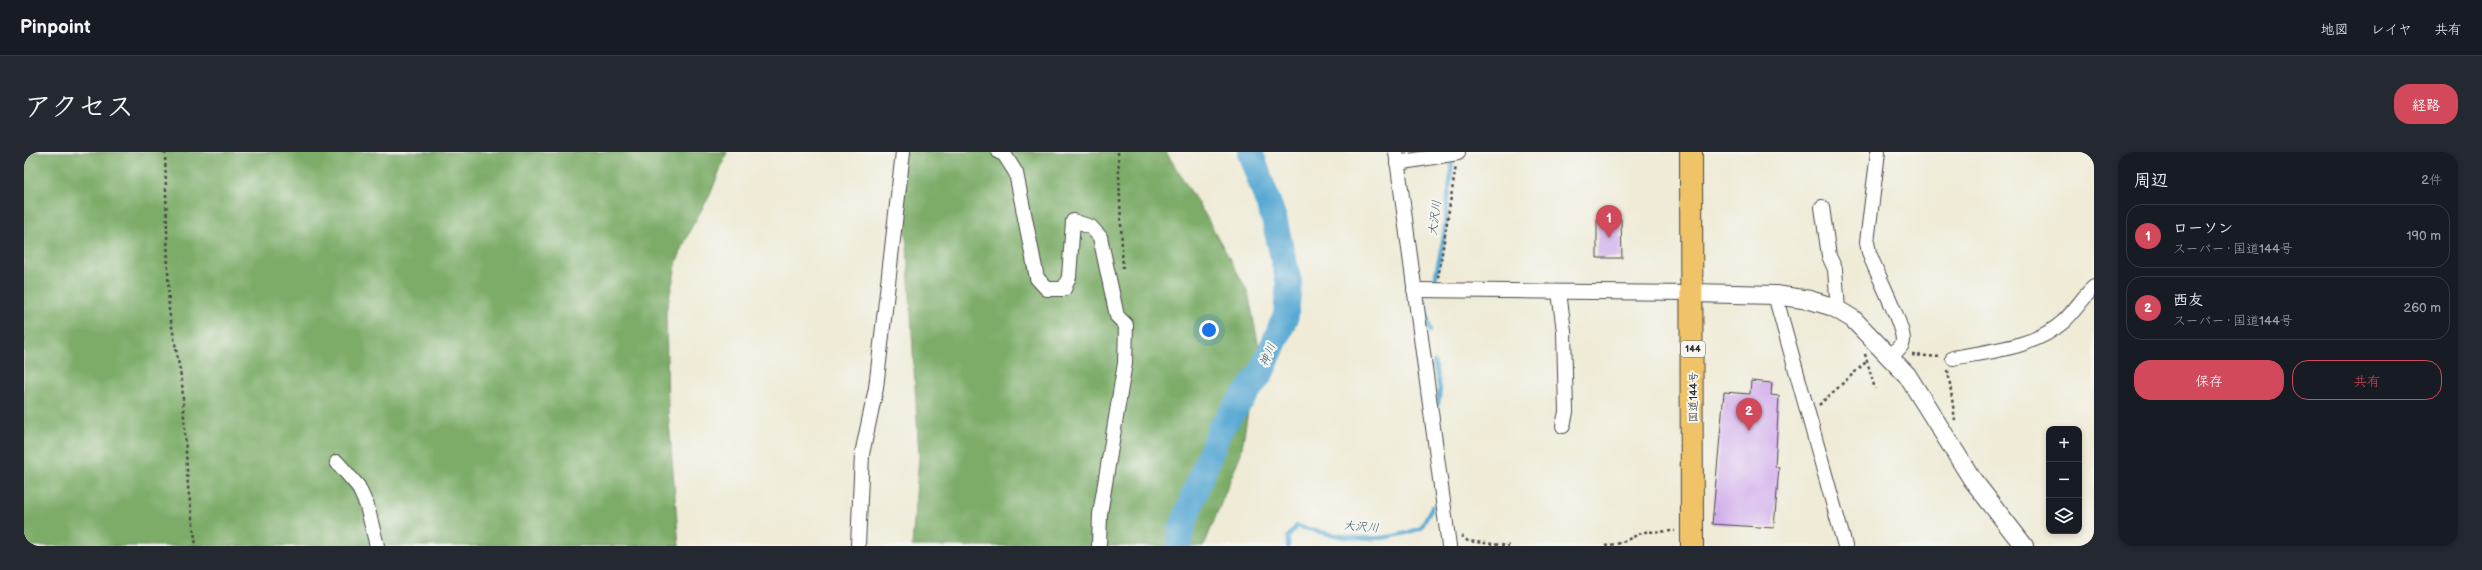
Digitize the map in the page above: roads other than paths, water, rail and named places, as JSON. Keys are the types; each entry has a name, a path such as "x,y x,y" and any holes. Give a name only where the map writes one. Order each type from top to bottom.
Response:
{"highway":[{"name":"国道144号","path":"1691,152 1693,293 1693,538"}],"street":[{"path":"858,546 862,454 876,388 903,152"},
{"path":"999,152 1004,154 1016,173 1037,278 1047,289 1064,288 1069,277 1073,221 1091,227 1100,237 1116,316 1126,325 1125,362 1100,514 1099,546"},
{"path":"1878,152 1867,242 1875,269 1900,327 1904,340 1901,348 1892,353"},
{"path":"1449,546 1397,157 1454,153"},
{"path":"1822,207 1829,256 1835,269 1838,310"},
{"path":"1953,358 2007,348 2031,341 2050,331 2064,321 2094,287"},
{"path":"1414,290 1436,288 1559,292 1775,295 1810,300 1838,310 1853,319 1892,353 1972,479 2024,546"},
{"path":"1559,292 1564,331 1566,412 1563,426"},
{"path":"1775,295 1845,546"},
{"path":"337,462 358,486 367,506 377,546"}],"waterway":[{"name":"神川","path":"1179,546 1181,531 1220,429 1261,373 1286,315 1289,283 1274,219 1250,152"},
{"name":"大沢川","path":"1434,285 1444,236 1453,156"},
{"name":"大沢川","path":"1425,302 1430,331"},
{"name":"大沢川","path":"1434,362 1440,389 1438,404"},
{"name":"大沢川","path":"1288,546 1288,537 1297,526 1345,537 1374,538 1404,534 1421,528 1432,507"}],"place":[{"name":"ローソン","path":"1609,238"},
{"name":"西友","path":"1749,431"}]}
